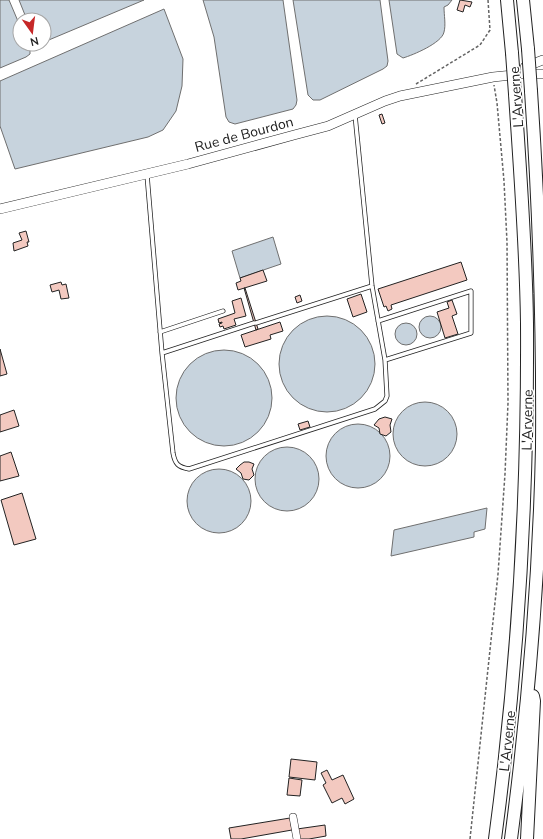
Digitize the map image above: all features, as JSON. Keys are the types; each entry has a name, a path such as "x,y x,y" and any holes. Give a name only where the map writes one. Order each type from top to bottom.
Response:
{"highway":[{"name":"L'Arverne","path":"496,839 511,703 521,572 526,463 526,298 524,237 515,94 507,0"},
{"name":"L'Arverne","path":"511,839 529,675 539,527 542,395 540,237 528,49 523,0"},
{"path":"527,839 534,701 529,675"}],"main road":[{"name":"Rue de Bourdon","path":"0,209 147,174 328,126 400,96 493,77 538,63 543,60"},
{"name":"Rue de Bourdon","path":"493,77 543,74"}],"street":[{"path":"293,818 297,839"}],"lane":[{"path":"147,174 160,332 173,453 177,464 182,468 189,469 375,409 384,401 386,396 385,360 372,286 355,114"},
{"path":"162,353 372,286"},
{"path":"378,321 471,291 471,333 385,360"},
{"path":"160,332 223,312"}],"path":[{"path":"415,84 480,45 490,30 488,0"},
{"path":"470,839 498,574 508,403 507,242 504,181 497,103 493,77"}],"shaded area":[{"path":"0,0 9,0 14,12 12,12 12,52 30,52 30,54 0,68"},
{"path":"19,0 144,0 52,39 52,12 24,12"},
{"path":"203,0 283,0 297,100 293,109 235,124 229,122 226,117 214,37"},
{"path":"293,0 380,0 388,61 387,66 320,100 313,100 308,95"},
{"path":"389,0 452,0 444,7 445,26 442,36 426,48 403,58 397,54"},
{"path":"164,9 183,59 182,86 176,111 163,130 148,137 15,169 0,126 0,81"},
{"path":"273,237 281,264 240,278 232,251"},
{"path":"327,316 346,319 361,330 372,345 375,364 372,383 361,398 346,409 327,412 308,409 293,398 282,383 279,364 282,345 293,330 308,319"},
{"path":"430,316 438,319 441,327 438,335 430,338 422,335 419,327 422,319"},
{"path":"406,323 414,326 417,334 414,342 406,345 398,342 395,334 398,326"},
{"path":"224,350 242,354 251,358 258,364 264,371 268,380 272,398 268,416 264,425 258,432 251,438 242,442 224,446 206,442 197,438 190,432 184,425 180,416 176,398 180,380 184,371 190,364 197,358 206,354"},
{"path":"425,402 437,404 448,411 455,422 457,434 455,446 448,457 437,464 425,466 413,464 402,457 395,446 393,434 395,422 402,411 413,404"},
{"path":"358,424 370,426 381,433 388,444 390,456 388,468 381,479 370,486 358,488 346,486 335,479 328,468 326,456 328,444 335,433 346,426"},
{"path":"287,447 299,449 310,456 317,467 319,479 317,491 310,502 299,509 287,511 275,509 264,502 257,491 255,479 257,467 264,456 275,449"},
{"path":"219,469 231,471 242,478 249,489 251,501 249,513 242,524 231,531 219,533 207,531 196,524 189,513 187,501 189,489 196,478 207,471"},
{"path":"487,508 485,529 474,532 474,537 391,556 394,530"}],"building":[{"path":"460,0 472,2 470,7 465,5 463,12 457,10"},
{"path":"382,114 385,123 382,124 379,115"},
{"path":"26,231 29,242 27,242 28,246 14,251 13,243 22,240 19,233"},
{"path":"461,262 467,280 391,305 392,309 388,311 386,306 384,307 378,289"},
{"path":"263,270 267,281 238,290 236,283 241,281 240,278"},
{"path":"61,282 62,285 66,284 69,298 61,299 59,290 52,292 50,285"},
{"path":"244,288 258,329 256,330"},
{"path":"361,294 367,312 353,317 347,299"},
{"path":"300,295 302,301 297,303 295,297"},
{"path":"241,298 246,316 234,319 236,325 224,329 223,326 220,327 219,324 222,322 219,323 218,319 235,313 232,301"},
{"path":"452,300 457,314 452,316 458,334 445,338 437,312 449,308 447,302"},
{"path":"280,322 283,331 270,335 271,339 245,347 241,335"},
{"path":"0,349 7,374 0,376"},
{"path":"14,410 19,426 0,432 0,415"},
{"path":"385,417 392,419 390,425 391,432 386,436 380,434 379,428 374,425 379,419"},
{"path":"308,421 310,427 300,430 298,424"},
{"path":"11,452 19,476 0,481 0,456"},
{"path":"244,462 254,464 252,469 254,475 249,480 243,479 241,473 236,469"},
{"path":"22,493 36,539 14,545 1,500"},
{"path":"291,759 317,762 315,780 289,777"},
{"path":"327,770 332,780 343,775 354,799 345,804 342,798 332,803 323,785 326,783 321,773"},
{"path":"289,778 302,780 300,796 287,795"},
{"path":"290,818 292,830 241,839 231,839 229,828"},
{"path":"325,825 326,836 299,839 297,829"}]}
